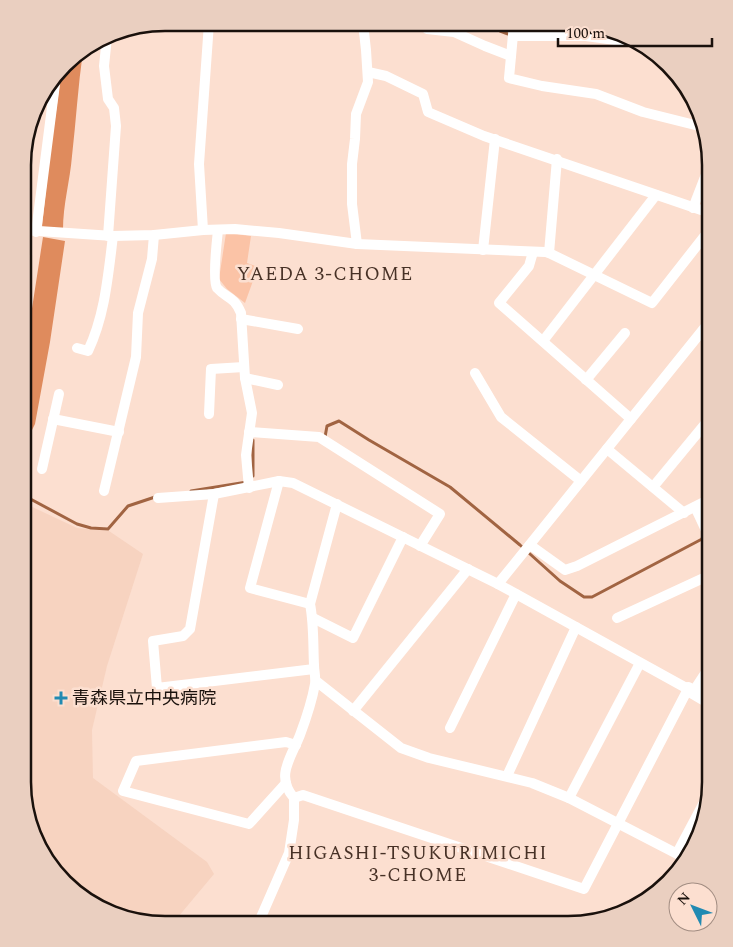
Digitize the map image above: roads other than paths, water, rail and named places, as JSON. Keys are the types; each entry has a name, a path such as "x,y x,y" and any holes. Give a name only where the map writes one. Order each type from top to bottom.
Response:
{"street":[{"path":"203,230 199,164 208,31"},
{"path":"357,244 352,204 352,164 356,114 368,82 364,31"},
{"path":"445,31 454,32 511,56"},
{"path":"513,31 509,78 542,86 596,94 643,112 695,125"},
{"path":"513,36 586,36 616,40"},
{"path":"77,348 88,351 96,334 105,300 111,236 116,126 114,108 108,99 104,66 106,45"},
{"path":"368,72 395,80 422,94 428,112 495,139 702,211"},
{"path":"36,232 54,91"},
{"path":"483,250 495,139"},
{"path":"549,253 557,159"},
{"path":"693,208 702,185"},
{"path":"543,341 656,195"},
{"path":"31,231 111,236 154,236 203,230 235,229 357,244 549,253 652,303 702,239"},
{"path":"218,230 214,278 216,287 237,303 241,318 245,378 252,413 246,455 249,488"},
{"path":"104,490 136,357 138,313 152,259 154,236"},
{"path":"533,252 529,266 499,303 631,419"},
{"path":"241,318 298,328"},
{"path":"498,584 702,332"},
{"path":"586,380 626,334"},
{"path":"209,414 212,369 244,367"},
{"path":"475,373 500,418 581,481"},
{"path":"245,378 278,385"},
{"path":"42,469 59,394"},
{"path":"53,419 119,432"},
{"path":"653,488 702,428"},
{"path":"250,432 319,437 440,514 420,546"},
{"path":"607,449 684,512"},
{"path":"279,481 250,588 310,604"},
{"path":"158,498 214,494 279,481 293,483 498,584 701,696"},
{"path":"214,494 190,629 183,636 153,641 157,688 314,669"},
{"path":"262,915 289,853 294,820 294,798 288,791 286,783 287,761 296,745 308,714 316,681 313,618 310,604 337,504"},
{"path":"530,545 565,570 577,566 701,504"},
{"path":"695,507 701,521"},
{"path":"313,618 353,638 404,537"},
{"path":"353,711 468,569"},
{"path":"617,618 701,579"},
{"path":"450,728 516,594"},
{"path":"507,776 576,627"},
{"path":"569,798 640,663"},
{"path":"294,798 304,795 584,889 618,822 691,690 701,677"},
{"path":"316,681 401,748 429,758 532,783 569,798 677,854 697,815"},
{"path":"286,783 249,824 122,791 136,761 286,742 296,745"}],"waterway":[{"path":"500,31 508,34"},
{"path":"325,437 327,426 339,421 450,487 560,581 584,597 592,597 701,539"},
{"path":"253,440 253,476"},
{"path":"191,491 247,482"},
{"path":"31,499 77,524 91,528 108,529 128,506 155,497"}],"place":[{"name":"青森県立中央病院","path":"61,698"}],"district":[{"name":"YAEDA 3-CHOME","path":"325,274"},
{"name":"HIGASHI-TSUKURIMICHI 3-CHOME","path":"418,864"}]}
